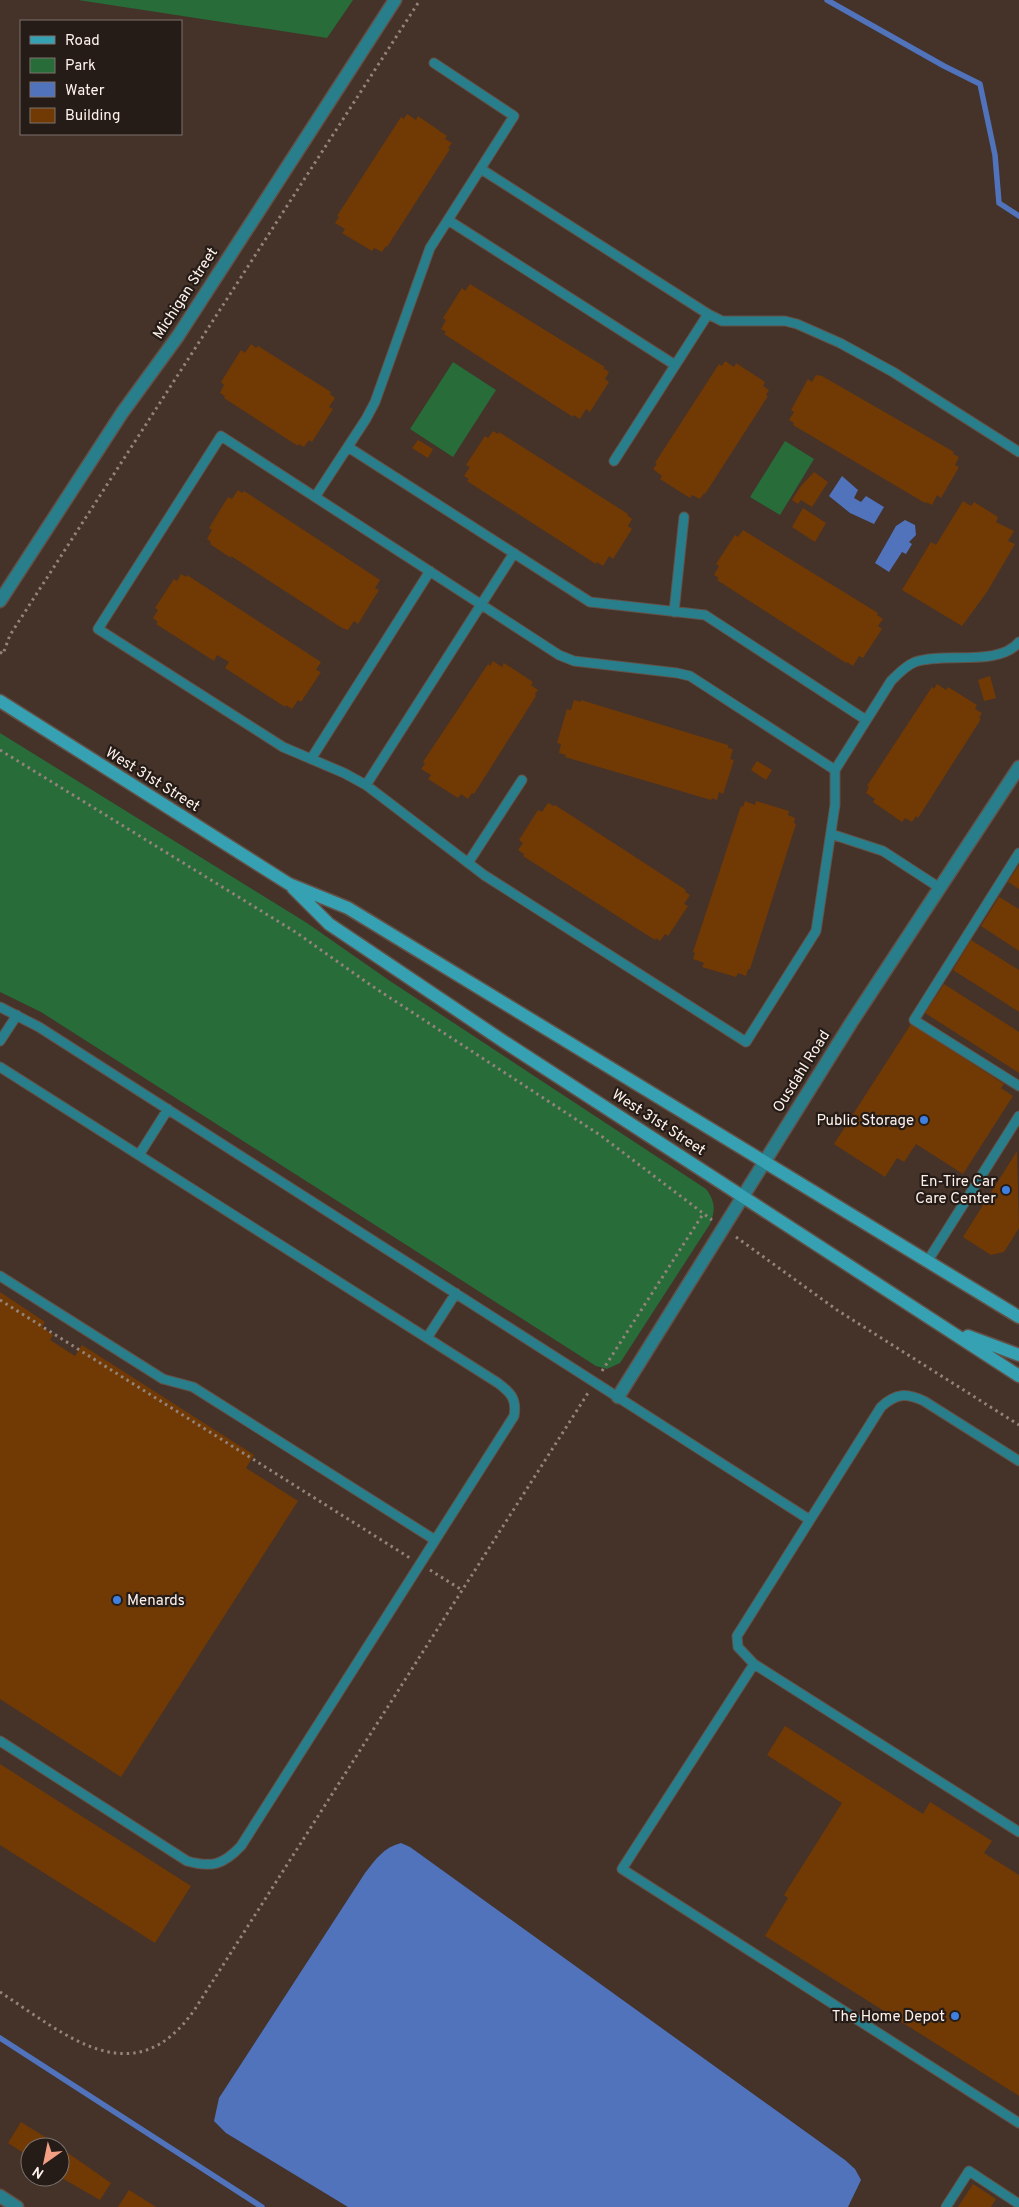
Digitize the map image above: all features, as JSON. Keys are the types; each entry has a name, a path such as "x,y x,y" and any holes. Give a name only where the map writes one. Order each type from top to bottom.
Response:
{"main road":[{"name":"West 31st Street","path":"0,701 290,884 348,908 1019,1317"},
{"name":"West 31st Street","path":"290,884 329,924 504,1041 1019,1376"},
{"path":"949,1330 1019,1355"}],"street":[{"name":"Michigan Street","path":"0,601 122,413 178,336 395,0"},
{"name":"Ousdahl Road","path":"618,1397 852,1023 1019,767"},
{"path":"0,2196 17,2207"}],"lane":[{"path":"315,497 375,402 430,248 514,116 434,63"},
{"path":"481,169 708,314 722,321 785,322 797,324 840,343 893,372 1019,452"},
{"path":"448,220 675,365"},
{"path":"614,462 708,314"},
{"path":"835,770 690,676 574,661 559,655 221,436 98,629 283,747 344,773 366,786 468,863 746,1042 816,931 836,795 835,770 891,681 902,670 915,662 936,658 998,655 1009,652 1019,642"},
{"path":"348,447 590,602 705,615 866,720"},
{"path":"674,612 684,516"},
{"path":"366,786 514,554"},
{"path":"312,759 430,571"},
{"path":"468,863 522,780"},
{"path":"831,834 883,851 940,888"},
{"path":"1019,853 914,1020 1019,1086"},
{"path":"0,1007 40,1027 810,1520"},
{"path":"0,1041 16,1015"},
{"path":"0,1067 498,1383 512,1393 516,1405 514,1416 241,1846 229,1858 216,1864 202,1866 187,1861 0,1742"},
{"path":"139,1155 168,1109"},
{"path":"927,1262 1019,1116"},
{"path":"0,1276 163,1379 193,1387 435,1540"},
{"path":"427,1338 456,1293"},
{"path":"1019,1461 924,1401 912,1396 899,1395 881,1407 737,1636 738,1647 754,1664 1019,1832"},
{"path":"754,1664 622,1869 1019,2122"},
{"path":"946,2207 969,2171 1017,2205"}],"path":[{"path":"0,652 3,654 10,635 420,0"},
{"path":"0,750 297,933 372,986 600,1135 703,1214 195,2009 167,2041 153,2050 116,2053 95,2050 76,2042 0,1992"},
{"path":"745,1244 837,1310 1019,1426"},
{"path":"0,1300 462,1590"}],"green space":[{"path":"78,0 353,0 327,38"},
{"path":"453,362 496,390 453,457 410,429"},
{"path":"785,441 814,459 780,515 750,497"},
{"path":"0,733 307,923 390,981 706,1189 714,1206 710,1224 620,1363 607,1369 596,1366 41,1012 0,992"}],"water":[{"path":"842,476 858,490 854,498 861,502 866,496 884,507 874,524 850,513 829,496"},
{"path":"905,520 915,525 916,535 909,542 912,544 906,554 902,552 889,572 875,563 896,526"},
{"path":"401,1843 410,1847 845,2160 855,2169 861,2180 848,2207 348,2207 226,2133 214,2121 219,2098 365,1873 385,1851"}],"building":[{"path":"407,114 416,120 418,116 447,136 445,139 452,143 387,247 382,252 374,248 372,251 342,233 345,229 335,223 339,217 337,216 401,117 404,119"},
{"path":"470,284 605,367 603,368 609,372 605,379 609,382 590,412 586,409 580,419 574,415 573,417 444,334 446,332 441,329 446,320 443,318 462,288 465,291"},
{"path":"251,344 256,348 258,346 331,392 330,394 335,398 329,407 333,409 312,442 309,440 304,447 299,444 298,446 224,398 225,396 220,393 224,385 221,382 241,350 245,353"},
{"path":"725,361 734,367 736,363 765,382 763,386 769,390 766,395 768,396 705,494 700,499 692,495 690,498 660,479 662,476 653,469 719,364 722,366"},
{"path":"816,375 822,376 954,452 953,454 959,457 955,465 959,467 941,498 937,495 932,505 925,503 793,425 794,423 789,420 794,412 791,410 808,379 812,382"},
{"path":"493,431 498,434 499,432 628,514 632,519 628,526 632,529 613,559 609,556 603,566 597,562 596,564 467,481 469,479 464,476 470,467 466,465 485,436 488,438"},
{"path":"418,440 433,449 428,458 412,448"},
{"path":"814,472 828,482 812,507 801,500 798,504 792,500 801,486"},
{"path":"238,490 242,493 244,491 380,580 375,588 379,590 358,624 354,621 348,630 342,628 210,544 211,542 207,539 212,530 209,528 228,497 232,499"},
{"path":"963,501 971,506 974,502 998,517 996,522 1014,531 1008,541 1015,544 987,592 962,626 902,590 931,542 936,545"},
{"path":"803,508 826,523 815,542 792,527"},
{"path":"743,530 878,613 877,615 883,619 878,626 882,629 863,658 859,656 853,666 846,663 717,580 719,578 714,575 719,566 716,564 735,535 738,537"},
{"path":"181,574 186,577 187,575 321,662 316,670 321,672 301,702 298,700 292,709 286,705 285,707 225,668 229,662 217,655 214,661 156,624 158,622 153,618 158,610 155,608 174,579 177,581"},
{"path":"493,661 502,667 504,663 533,682 531,685 538,690 474,794 472,793 468,799 461,794 458,798 428,779 431,775 421,769 425,764 423,762 488,664 490,666"},
{"path":"990,676 996,698 984,701 978,680"},
{"path":"937,684 946,690 948,687 977,705 975,709 982,713 979,718 981,719 918,818 916,816 912,822 905,818 902,822 873,802 875,799 866,793 869,787 867,786 932,687 934,689"},
{"path":"574,700 581,702 581,700 728,745 728,748 733,749 730,759 734,760 723,794 719,792 717,800 712,798 711,800 565,757 566,755 559,753 561,744 557,743 567,709 571,710"},
{"path":"757,761 772,770 766,780 751,770"},
{"path":"745,801 755,805 756,801 789,811 788,815 795,818 794,823 796,824 750,969 748,969 746,976 738,973 736,977 702,967 704,963 693,959 695,953 693,952 741,806 743,807"},
{"path":"548,803 555,805 686,890 685,892 690,895 684,904 688,906 668,936 665,934 660,941 656,938 655,940 523,856 524,854 518,850 523,843 519,840 538,810 542,812"},
{"path":"1019,865 1019,889 1008,882"},
{"path":"999,897 1019,909 1019,951 981,926"},
{"path":"971,940 1019,970 1019,1012 953,970"},
{"path":"944,984 1019,1032 1019,1073 925,1013"},
{"name":"Public Storage","path":"911,1024 1004,1084 1001,1088 1013,1096 963,1174 916,1144 904,1162 897,1158 885,1177 834,1144"},
{"name":"En-Tire Car Care Center","path":"1017,1151 1019,1228 1004,1252 991,1255 963,1237"},
{"name":"Menards","path":"0,1292 45,1322 42,1327 53,1335 50,1340 75,1356 82,1345 254,1455 246,1468 298,1501 121,1777 0,1699"},
{"name":"The Home Depot","path":"785,1726 923,1814 930,1802 992,1841 984,1853 1019,1875 1019,2096 765,1936 788,1898 784,1895 842,1803 767,1755"},
{"path":"0,1764 191,1886 155,1943 0,1845"},
{"path":"21,2122 45,2137 20,2137 20,2151 8,2143"},
{"path":"70,2154 111,2183 100,2200 70,2183"},
{"path":"973,2184 996,2199 991,2207 958,2207"},
{"path":"129,2190 156,2207 118,2207"}],"waterway":[{"path":"827,0 944,66 980,84 995,155 999,203 1019,216"},
{"path":"0,2038 262,2207"}],"place":[{"name":"Public Storage","path":"924,1120"},
{"name":"En-Tire Car Care Center","path":"1006,1190"},
{"name":"Menards","path":"117,1600"},
{"name":"The Home Depot","path":"955,2016"}]}
